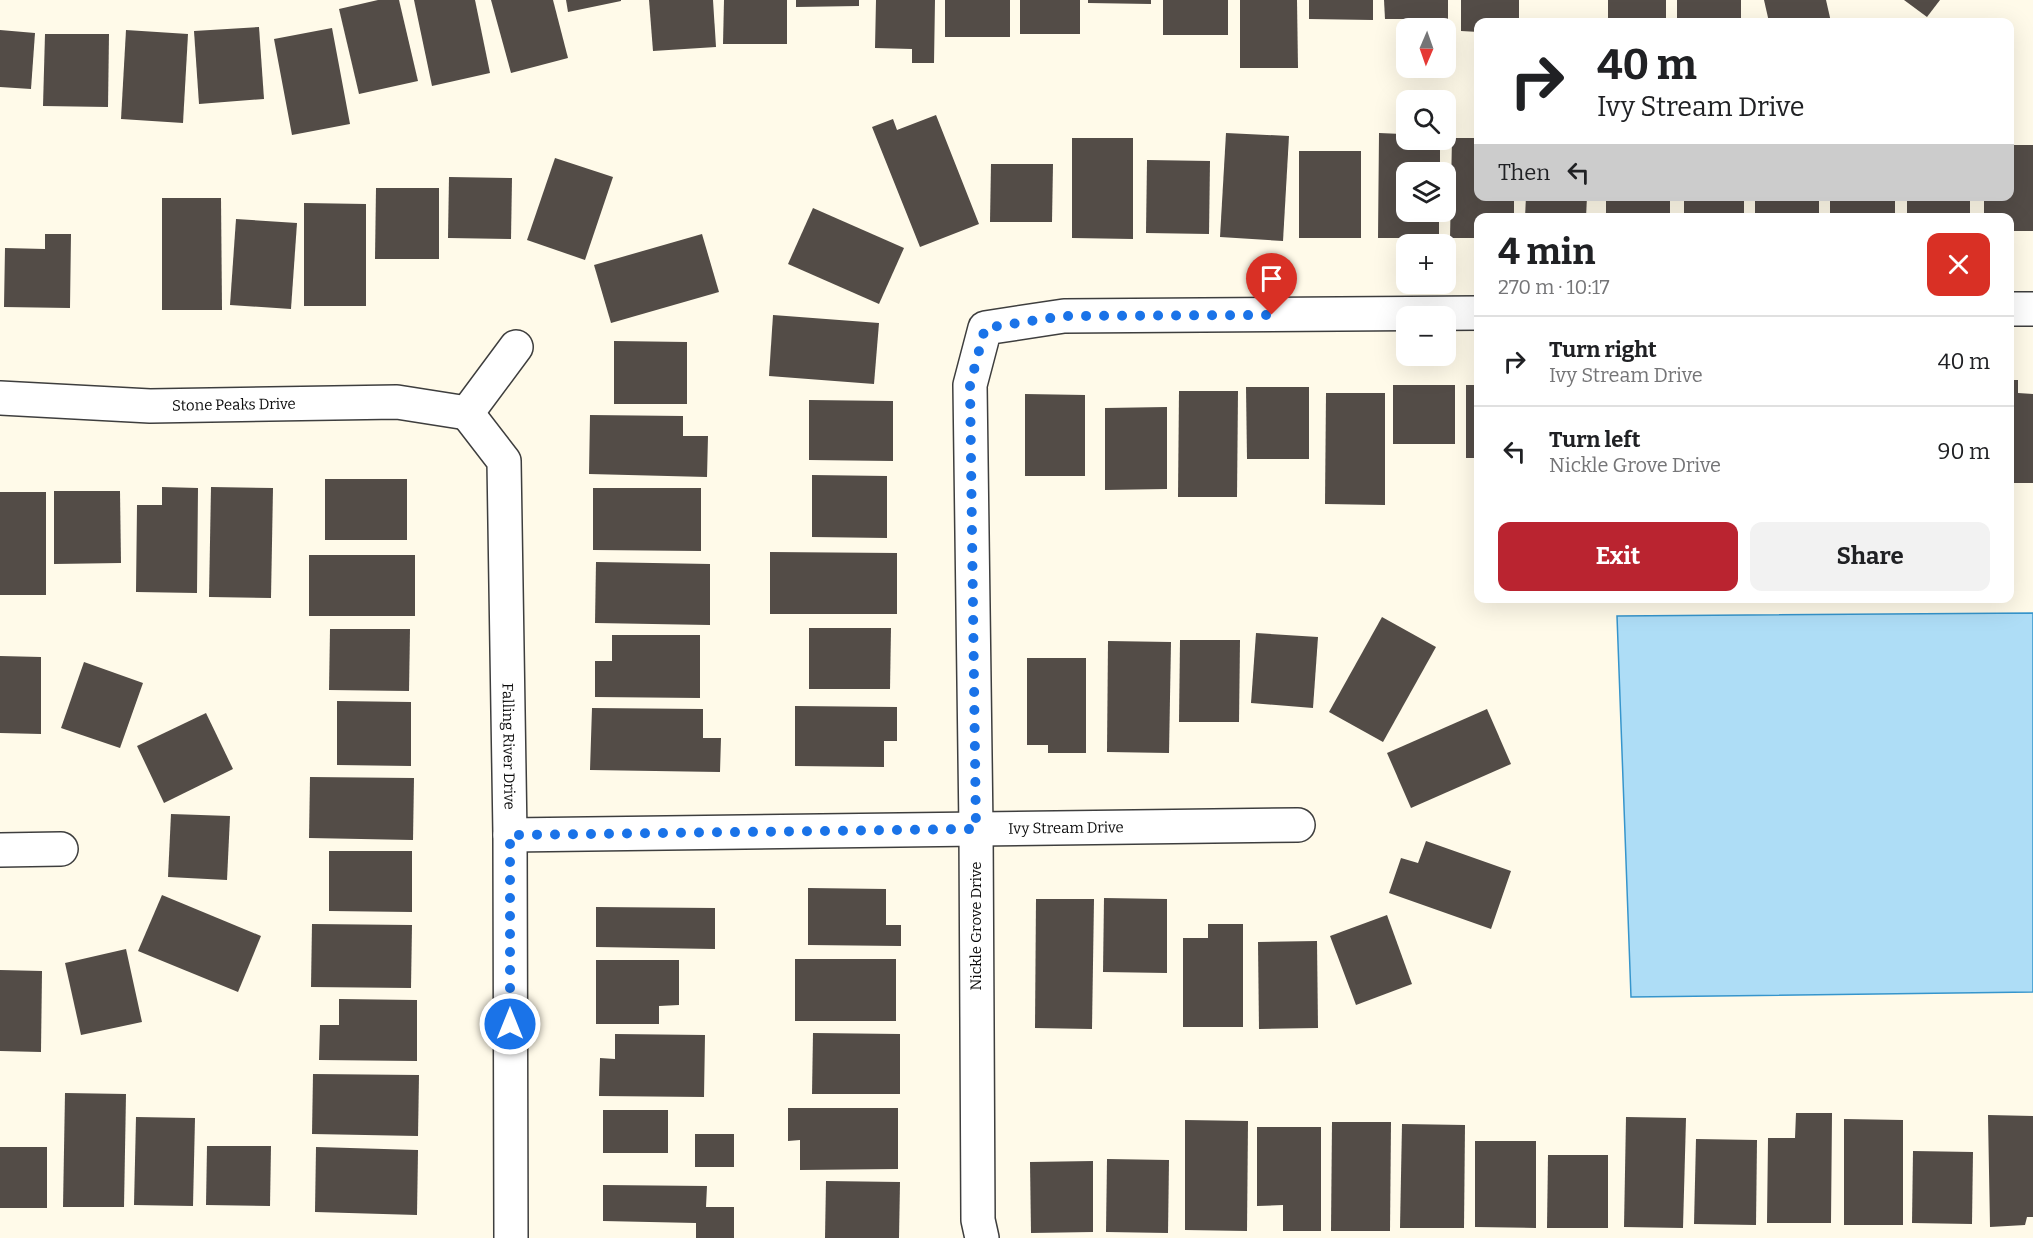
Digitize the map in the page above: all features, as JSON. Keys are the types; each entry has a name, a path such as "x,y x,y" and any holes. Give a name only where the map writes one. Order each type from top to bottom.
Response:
{"street":[{"path":"2014,309 2033,309"},
{"name":"Nickle Grove Drive","path":"982,1238 978,1220 970,385 985,328 1064,316 1474,313"},
{"path":"467,413 516,347"},
{"name":"Stone Peaks Drive","path":"0,398 150,406 397,402 467,413"},
{"name":"Falling River Drive","path":"467,413 504,461 510,835 511,1238"},
{"name":"Ivy Stream Drive","path":"510,835 1298,825"},
{"path":"0,850 61,849"}],"water":[{"path":"2033,613 2033,992 1631,997 1617,616"}],"building":[{"path":"378,0 399,0 418,81 359,94 339,9"},
{"path":"414,0 475,0 490,73 432,86"},
{"path":"491,0 553,0 568,58 511,73"},
{"path":"566,0 621,0 621,1 568,12"},
{"path":"649,0 713,0 716,47 653,51"},
{"path":"724,0 787,0 787,44 723,44"},
{"path":"796,0 859,0 859,6 796,7"},
{"path":"876,0 935,0 934,63 912,63 912,49 875,48"},
{"path":"945,0 1010,0 1010,37 945,37"},
{"path":"1020,0 1080,0 1080,34 1020,34"},
{"path":"1088,0 1151,0 1151,4 1088,3"},
{"path":"1163,0 1228,0 1228,35 1163,35"},
{"path":"1240,0 1297,0 1298,68 1240,68"},
{"path":"1309,0 1373,0 1373,20 1309,19"},
{"path":"1384,0 1448,0 1448,18 1385,19"},
{"path":"1461,0 1519,0 1519,18 1474,18 1474,32 1461,31"},
{"path":"1608,0 1666,0 1666,18 1608,18"},
{"path":"1677,0 1741,0 1741,18 1677,18"},
{"path":"1764,0 1826,0 1830,18 1768,18"},
{"path":"1904,0 1940,0 1927,17"},
{"path":"259,27 264,99 199,104 194,31"},
{"path":"332,28 350,124 292,135 274,39"},
{"path":"0,30 35,33 31,89 0,87"},
{"path":"126,30 188,34 183,123 121,119"},
{"path":"45,34 109,34 108,107 43,106"},
{"path":"936,115 979,224 920,247 872,127 893,119 897,130"},
{"path":"1226,133 1289,136 1283,241 1220,237"},
{"path":"1379,133 1396,134 1396,150 1440,150 1440,162 1396,162 1396,222 1439,222 1439,234 1396,234 1396,238 1378,238"},
{"path":"1072,138 1133,138 1133,239 1072,238"},
{"path":"1456,138 1474,138 1474,201 1514,201 1514,213 1474,213 1474,238 1456,238 1456,234 1450,234 1450,222 1456,222 1456,162 1452,162 1452,150 1456,150"},
{"path":"2014,145 2033,145 2033,231 2014,231 2014,213 1984,213 1984,201 2014,201"},
{"path":"1299,151 1361,151 1361,238 1299,238"},
{"path":"555,158 613,177 585,260 527,240"},
{"path":"1147,160 1210,161 1209,234 1146,233"},
{"path":"991,164 1053,164 1052,222 990,222"},
{"path":"449,177 512,178 511,239 448,238"},
{"path":"376,188 439,188 439,259 375,259"},
{"path":"162,198 221,198 222,310 162,310"},
{"path":"1526,201 1587,201 1586,213 1525,213"},
{"path":"1606,201 1670,201 1670,213 1606,213"},
{"path":"1684,201 1744,201 1744,213 1684,213"},
{"path":"1755,201 1819,201 1819,213 1755,213"},
{"path":"1830,201 1895,201 1895,213 1830,213"},
{"path":"1907,201 1970,201 1970,213 1907,213"},
{"path":"304,203 366,204 366,306 304,306"},
{"path":"813,208 904,248 879,304 788,264"},
{"path":"236,219 297,223 291,309 230,305"},
{"path":"45,234 71,234 70,308 4,307 5,248 45,249"},
{"path":"702,234 719,292 611,323 594,265"},
{"path":"773,315 879,323 874,384 769,376"},
{"path":"614,341 687,342 687,404 614,404"},
{"path":"2014,380 2018,380 2018,393 2033,394 2033,483 2014,483"},
{"path":"1393,385 1455,385 1455,444 1393,444"},
{"path":"1466,385 1474,385 1474,458 1466,458"},
{"path":"1246,387 1309,387 1309,459 1247,459"},
{"path":"1179,391 1238,391 1237,497 1178,497"},
{"path":"1326,393 1385,393 1385,505 1325,504"},
{"path":"1025,394 1085,395 1085,476 1025,476"},
{"path":"809,400 893,401 893,461 809,460"},
{"path":"1167,407 1167,489 1105,490 1105,408"},
{"path":"590,415 683,416 683,436 708,436 707,477 589,474"},
{"path":"812,475 887,476 887,538 812,537"},
{"path":"325,479 407,479 407,540 325,540"},
{"path":"162,487 198,488 197,593 136,592 137,505 162,505"},
{"path":"211,487 273,488 271,598 209,597"},
{"path":"593,488 701,488 701,551 593,550"},
{"path":"54,491 120,491 121,563 54,564"},
{"path":"0,492 46,492 46,595 0,595"},
{"path":"770,552 897,553 897,614 770,614"},
{"path":"309,555 415,555 415,616 309,616"},
{"path":"596,562 710,564 710,625 595,623"},
{"path":"1382,617 1436,647 1383,742 1329,712"},
{"path":"809,628 891,628 890,689 809,689"},
{"path":"330,629 410,629 409,691 329,690"},
{"path":"1256,633 1318,637 1313,708 1251,703"},
{"path":"612,635 700,635 700,698 595,697 595,661 612,661"},
{"path":"1180,640 1240,640 1239,722 1179,722"},
{"path":"1108,641 1171,642 1169,753 1107,752"},
{"path":"0,656 41,657 41,734 0,733"},
{"path":"1027,658 1086,658 1086,753 1048,753 1048,745 1027,745"},
{"path":"84,662 143,683 120,748 61,728"},
{"path":"337,701 411,702 411,766 337,765"},
{"path":"795,706 897,707 897,741 884,741 884,767 795,766"},
{"path":"592,708 703,709 703,738 721,738 720,772 590,770"},
{"path":"1487,709 1511,764 1411,808 1387,753"},
{"path":"206,713 233,769 164,803 137,746"},
{"path":"310,777 414,778 413,840 309,838"},
{"path":"171,814 230,816 227,880 168,877"},
{"path":"1426,841 1511,871 1491,929 1389,893 1401,858 1418,863"},
{"path":"329,851 412,851 412,912 329,911"},
{"path":"808,888 886,889 886,925 901,925 901,946 808,945"},
{"path":"162,895 261,936 238,992 138,951"},
{"path":"1104,898 1167,899 1167,973 1103,972"},
{"path":"1036,899 1094,899 1092,1029 1035,1028"},
{"path":"596,907 715,908 715,949 596,947"},
{"path":"1387,915 1412,984 1356,1005 1330,936"},
{"path":"312,924 412,925 411,988 311,987"},
{"path":"1208,924 1243,924 1243,1027 1183,1027 1183,938 1208,938"},
{"path":"1317,941 1318,1028 1259,1029 1258,942"},
{"path":"126,949 142,1022 81,1035 65,963"},
{"path":"795,959 896,959 896,1021 795,1021"},
{"path":"596,960 679,960 679,1005 659,1006 659,1024 596,1024"},
{"path":"0,970 42,971 41,1052 0,1051"},
{"path":"339,999 417,1000 417,1061 319,1060 320,1025 339,1025"},
{"path":"813,1033 900,1034 900,1094 812,1094"},
{"path":"615,1034 705,1035 704,1097 599,1096 600,1058 615,1059"},
{"path":"313,1074 419,1075 418,1136 312,1134"},
{"path":"65,1093 126,1094 124,1207 63,1207"},
{"path":"788,1108 898,1108 898,1169 800,1170 800,1140 788,1141"},
{"path":"603,1110 668,1110 668,1153 603,1153"},
{"path":"1796,1113 1832,1113 1831,1223 1767,1223 1768,1138 1795,1138"},
{"path":"1988,1115 2033,1116 2033,1217 2027,1217 2025,1225 1990,1227"},
{"path":"136,1117 195,1118 193,1206 134,1205"},
{"path":"1626,1117 1686,1118 1683,1228 1624,1227"},
{"path":"1844,1119 1903,1120 1903,1225 1844,1225"},
{"path":"1185,1120 1248,1121 1247,1231 1185,1230"},
{"path":"1332,1122 1391,1122 1390,1231 1331,1231"},
{"path":"1402,1124 1465,1125 1464,1228 1400,1228"},
{"path":"1257,1127 1321,1127 1321,1231 1283,1231 1283,1205 1257,1206"},
{"path":"695,1134 734,1134 734,1167 695,1167"},
{"path":"1696,1139 1757,1140 1756,1225 1694,1224"},
{"path":"1475,1141 1536,1141 1536,1228 1475,1227"},
{"path":"207,1146 271,1146 270,1206 206,1205"},
{"path":"0,1147 47,1147 47,1208 0,1208"},
{"path":"316,1147 418,1150 417,1215 315,1212"},
{"path":"1913,1151 1973,1152 1972,1224 1912,1223"},
{"path":"1548,1155 1608,1155 1608,1228 1547,1228"},
{"path":"1107,1159 1169,1160 1168,1233 1106,1232"},
{"path":"1093,1161 1093,1232 1031,1233 1030,1162"},
{"path":"826,1181 900,1182 899,1238 825,1238"},
{"path":"603,1185 707,1186 706,1207 734,1207 734,1238 696,1238 696,1223 603,1221"}],"route":[{"path":"510,1024 510,835 976,829 970,385 985,328 1064,316 1272,315"}]}
